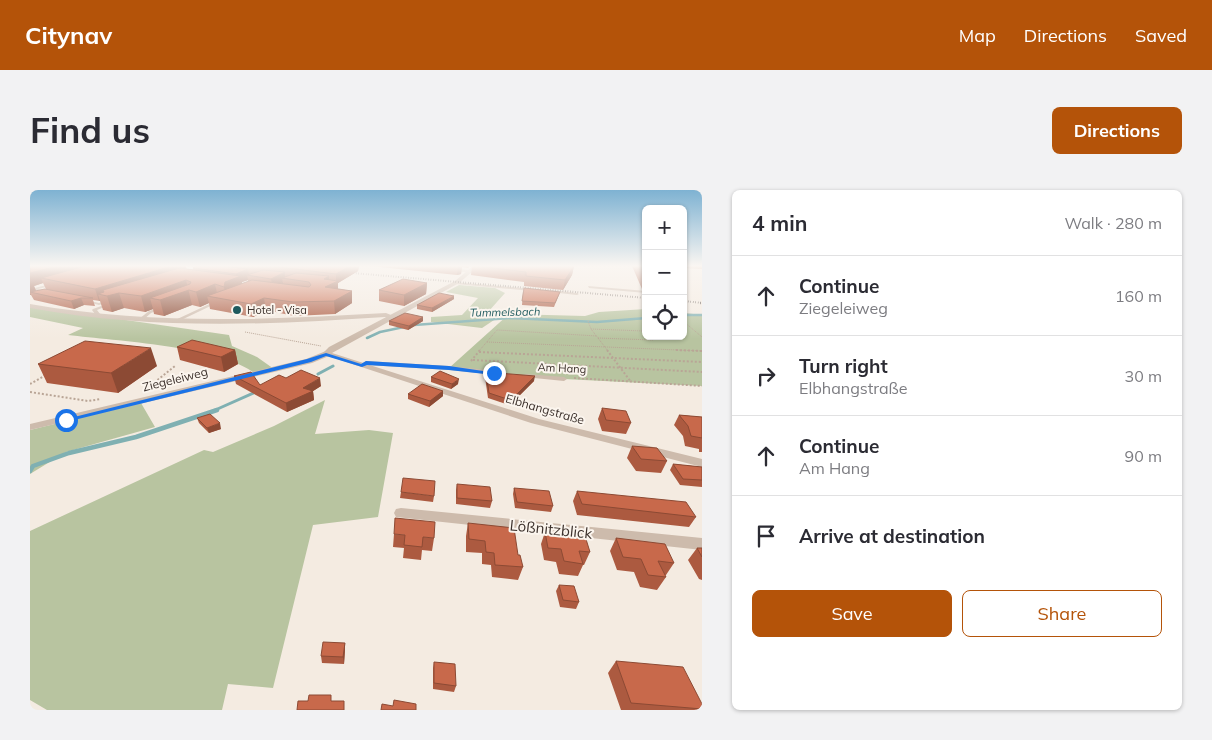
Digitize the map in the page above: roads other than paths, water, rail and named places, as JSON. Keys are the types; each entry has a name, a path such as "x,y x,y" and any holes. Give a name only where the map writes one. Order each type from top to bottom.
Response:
{"street":[{"name":"Ziegeleiweg","path":"30,427 300,363 329,352 443,290"},
{"path":"30,306 95,316 176,321 255,322 392,317"},
{"name":"Elbhangstraße","path":"329,352 362,366 559,428 702,463"},
{"name":"Lößnitzblick","path":"401,513 702,544"}],"lane":[{"path":"35,296 49,293 38,290"},
{"path":"626,290 642,292"},
{"path":"546,291 577,294"},
{"path":"82,300 99,304 117,298"},
{"path":"176,321 220,301 223,302"},
{"path":"95,316 98,314 94,310 112,304"},
{"path":"141,319 150,312 166,306"},
{"path":"362,366 366,363 504,374"},
{"name":"Am Hang","path":"514,375 564,378"}],"waterway":[{"name":"Tummelsbach","path":"687,315 702,315"},
{"name":"Tummelsbach","path":"414,325 510,318 597,322 642,318"},
{"name":"Tummelsbach","path":"367,338 380,332 404,327"},
{"name":"Tummelsbach","path":"318,374 333,366"},
{"name":"Tummelsbach","path":"213,411 258,391"},
{"name":"Tummelsbach","path":"30,471 33,466 69,453 136,437 217,410"}],"railway":[{"path":"555,290 642,298"},
{"path":"687,301 702,303 700,303"}],"place":[{"name":"Hotel - Visa","path":"237,310"}]}
